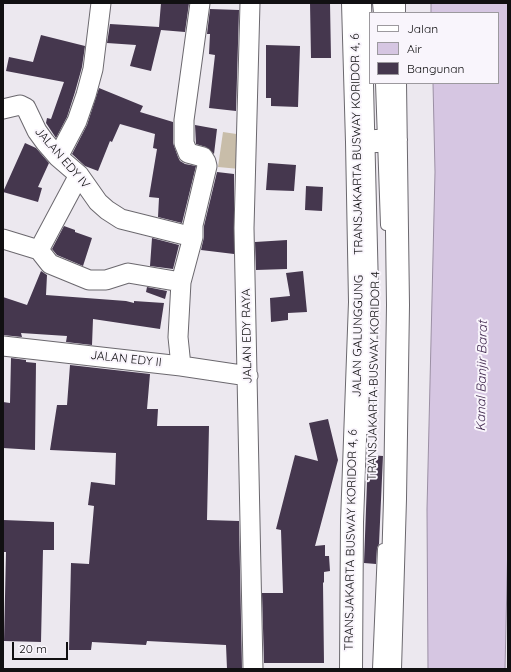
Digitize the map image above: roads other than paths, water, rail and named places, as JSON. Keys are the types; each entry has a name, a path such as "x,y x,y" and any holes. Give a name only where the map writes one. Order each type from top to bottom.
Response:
{"main road":[{"name":"JALAN GALUNGGUNG","path":"353,3 377,141 398,313 396,499 390,669"},
{"name":"JALAN GALUNGGUNG","path":"351,669 352,522 360,302 377,141 395,84"}],"street":[{"path":"58,158 78,121 86,96 93,68 101,3"},
{"path":"181,366 178,337 181,282 193,236 193,225 207,166 203,157 188,153 185,149 184,143 184,120 200,3"},
{"name":"JALAN EDY RAYA","path":"250,3 244,228 253,669"},
{"name":"JALAN EDY IV","path":"3,109 20,105 26,108 37,131 58,158 79,174 98,202 107,210 121,219 193,236"},
{"path":"38,250 79,174"},
{"path":"3,239 38,250 50,264 89,280 106,280 128,273 181,282"},
{"name":"JALAN EDY II","path":"3,346 181,366 248,376"}],"lane":[{"name":"TRANSJAKARTA BUSWAY KORIDOR 4, 6","path":"366,3 369,41"},
{"name":"TRANSJAKARTA BUSWAY KORIDOR 4, 6","path":"365,436 371,359 377,141 372,84"},
{"path":"381,84 377,141 387,235"},
{"name":"TRANSJAKARTA BUSWAY KORIDOR 4","path":"385,494 389,313 387,250"},
{"name":"TRANSJAKARTA BUSWAY KORIDOR 4, 6","path":"361,616 362,518 365,451"},
{"path":"378,669 383,542"}],"water":[{"name":"Kanal Banjir Barat","path":"431,3 508,3 508,538 505,669 428,669 427,509 435,172 433,84 499,84 499,12 431,12"}]}
